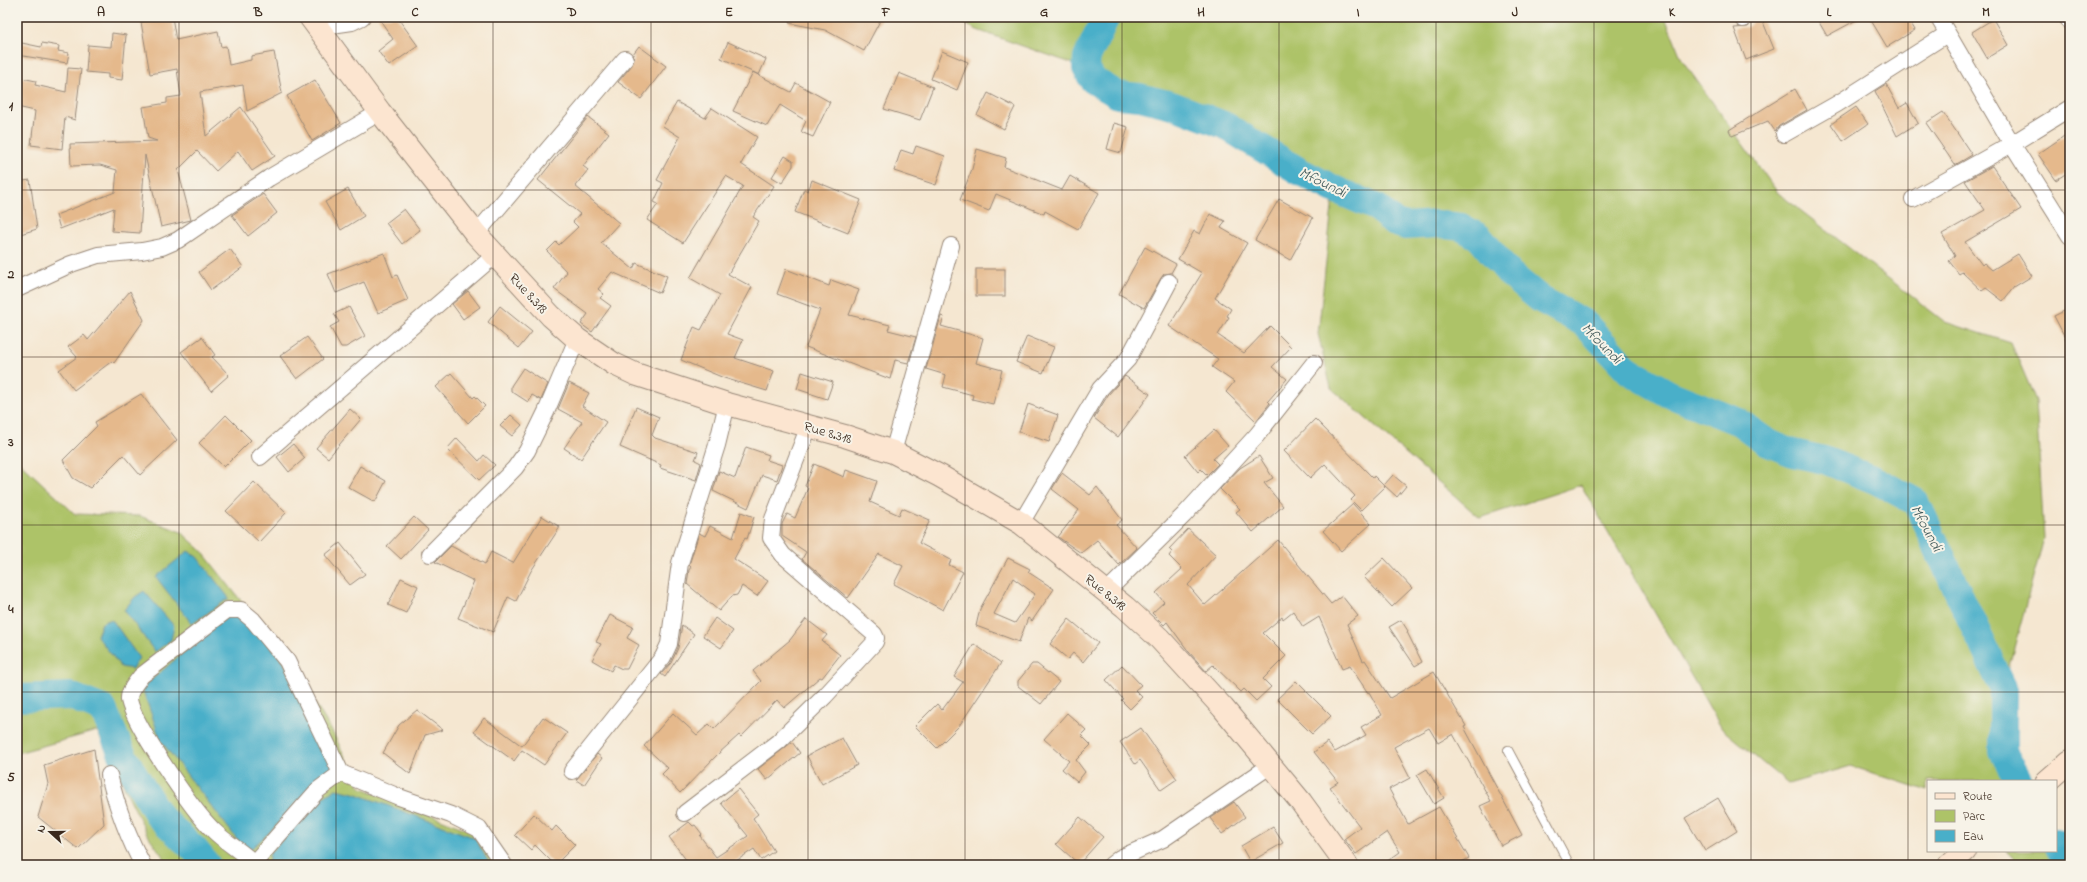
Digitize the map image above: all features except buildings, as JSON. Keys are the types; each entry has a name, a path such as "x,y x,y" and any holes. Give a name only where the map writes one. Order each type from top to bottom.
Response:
{"main road":[{"name":"Rue 8.318","path":"314,22 380,112 494,256 551,316 576,339 614,364 635,374 727,404 809,426 892,452 946,480 1021,523 1106,592 1159,638 1223,708 1271,765 1301,802 1346,865"},
{"path":"2048,780 2070,761"},
{"path":"1949,865 1964,852"}],"street":[{"path":"314,22 352,22 362,17"},
{"path":"1938,17 2012,144 2070,236"},
{"path":"2067,17 2070,22"},
{"path":"1784,134 1837,104 1947,34"},
{"path":"476,234 625,59"},
{"path":"1913,199 2012,144 2070,108"},
{"path":"17,289 71,264 98,255 142,252 162,247 178,240 269,178 380,112"},
{"path":"892,452 951,246"},
{"path":"260,457 494,256"},
{"path":"1021,523 1100,389 1128,359 1169,282"},
{"path":"430,554 515,468 527,451 546,412 576,339"},
{"path":"1106,592 1184,514 1257,435 1314,363"},
{"path":"572,771 663,657 669,644 680,563 717,445 727,404"},
{"path":"685,813 778,742 825,696 875,642 876,638 874,634 783,555 771,538 773,519 809,426"},
{"path":"341,773 318,790 255,864 213,830 174,779 140,726 129,699 132,689 141,676 227,610 242,610 253,620 287,662 341,773 399,797 451,815 479,829 504,865"},
{"path":"1111,865 1120,858 1163,839 1271,765"},
{"path":"108,775 117,807 131,843 143,865"}],"lane":[{"path":"1508,750 1570,865"}],"green space":[{"path":"953,17 1665,17 1682,60 1778,193 1945,322 2011,343 2036,401 2044,538 2003,688 2003,752 2018,780 1927,780 1927,791 1851,766 1788,784 1722,729 1581,485 1480,518 1331,388 1318,334 1334,189 1234,131 1213,121 1170,104 1112,92 1093,79 1085,68 977,30"},
{"path":"17,460 75,514 140,516 181,532 201,550 290,663 332,731 360,787 473,832 496,865 490,865 475,838 270,853 268,865 169,865 147,834 97,731 17,753","holes":["113,621 97,636 102,623","224,821 270,832 247,852"]},
{"path":"2057,844 2064,855 2070,860 2070,865 2012,865 2015,859 2008,852 2057,852"}],"water":[{"path":"188,551 197,557 229,598 192,624 156,577"},
{"path":"144,591 174,626 171,640 155,652 124,610 135,597"},
{"path":"232,611 242,613 283,661 335,767 315,783 270,832 247,852 161,741 142,688"},
{"path":"109,620 113,621 139,658 132,669 121,667 97,636 102,623"},
{"path":"336,789 354,793 475,838 490,865 268,865 270,853 319,800"}],"waterway":[{"name":"Mfoundi","path":"1106,17 1087,57 1086,68 1093,80 1118,95 1140,97 1172,105 1224,125 1299,171 1334,189 1378,208 1393,222 1406,226 1437,224 1461,227 1479,237 1510,274 1540,299 1584,323 1629,371 1669,394 1739,422 1768,443 1793,453 1824,460 1875,480 1916,502 2003,688 2003,752 2018,780"},
{"path":"17,698 70,696 103,709 122,754 159,816 194,849 207,865"},
{"name":"Mfoundi","path":"2057,844 2064,856 2070,860"}]}
